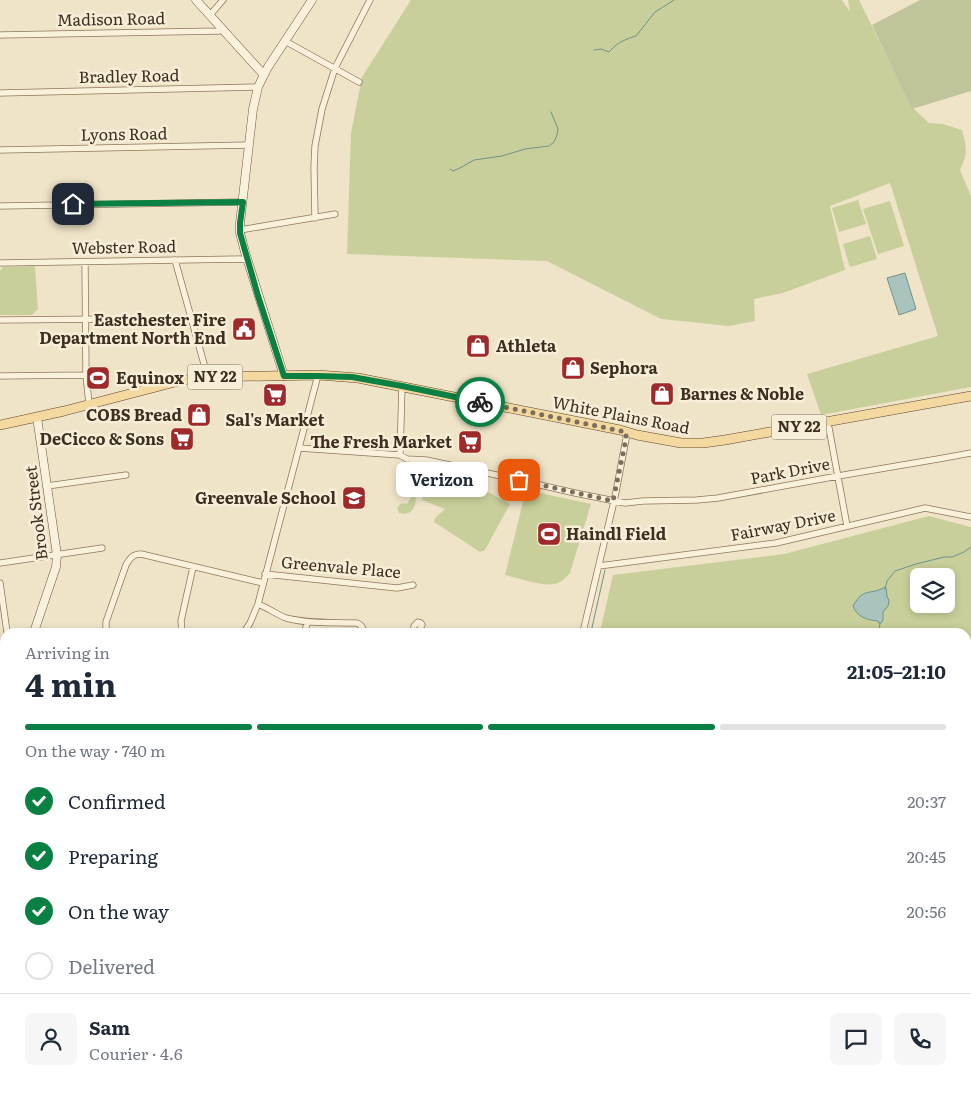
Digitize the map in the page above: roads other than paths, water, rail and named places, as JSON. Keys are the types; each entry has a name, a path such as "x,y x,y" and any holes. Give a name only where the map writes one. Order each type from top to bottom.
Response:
{"main road":[{"name":"White Plains Road","path":"0,425 206,377 352,377 652,438 681,443 703,444 971,396"}],"street":[{"path":"196,0 264,75"},
{"path":"210,15 223,0"},
{"path":"284,376 240,230 253,109 258,87 312,0"},
{"path":"315,218 315,146 322,109 335,68 370,0"},
{"name":"Madison Road","path":"0,35 219,31 222,29"},
{"path":"285,41 359,82"},
{"name":"Bradley Road","path":"0,92 258,87"},
{"name":"Lyons Road","path":"0,150 249,145"},
{"path":"0,206 243,202"},
{"path":"240,230 335,214"},
{"path":"175,260 206,377"},
{"name":"Webster Road","path":"0,263 248,260"},
{"path":"85,262 86,375 89,404"},
{"path":"0,320 108,319"},
{"path":"0,376 86,375"},
{"path":"247,628 258,604 318,376"},
{"path":"400,455 402,386"},
{"name":"Brook Street","path":"35,628 56,567 57,555 37,417"},
{"path":"824,422 829,428 847,526"},
{"path":"585,628 626,432"},
{"name":"Park Drive","path":"299,448 400,455 407,459 426,460 625,503 718,498 971,453"},
{"path":"47,486 126,475"},
{"name":"Fairway Drive","path":"599,566 776,543 925,508 971,516"},
{"path":"0,563 102,548"},
{"path":"106,628 106,622 126,565 132,556 138,554 263,583"},
{"path":"182,628 181,621 193,567"},
{"name":"Greenvale Place","path":"266,574 397,588 414,585"},
{"path":"0,583 7,628"},
{"path":"258,604 284,617 308,622 356,623 360,624 363,628"},
{"path":"306,628 308,622"}],"water":[{"path":"905,273 916,309 899,315 887,278"},
{"path":"885,587 889,601 888,606 883,612 881,623 866,619 857,613 853,606 861,596"}],"waterway":[{"path":"594,50 601,49 609,52 619,43 636,36 655,12 674,0"},
{"path":"450,169 453,171 474,160 549,146 554,142 558,129 551,112"},
{"path":"885,589 887,581 895,571 944,557 952,557 971,547"},
{"path":"592,628 605,570"},
{"path":"879,628 880,623"}],"place":[{"name":"Eastchester Fire Department North End","path":"244,329"},
{"name":"Athleta","path":"478,346"},
{"name":"Sephora","path":"573,368"},
{"name":"Equinox","path":"98,378"},
{"name":"Barnes & Noble","path":"662,394"},
{"name":"Sal's Market","path":"275,395"},
{"name":"COBS Bread","path":"199,415"},
{"name":"DeCicco & Sons","path":"182,439"},
{"name":"The Fresh Market","path":"470,442"},
{"name":"Verizon","path":"519,480"},
{"name":"Greenvale School","path":"354,498"},
{"name":"Haindl Field","path":"549,534"}]}
